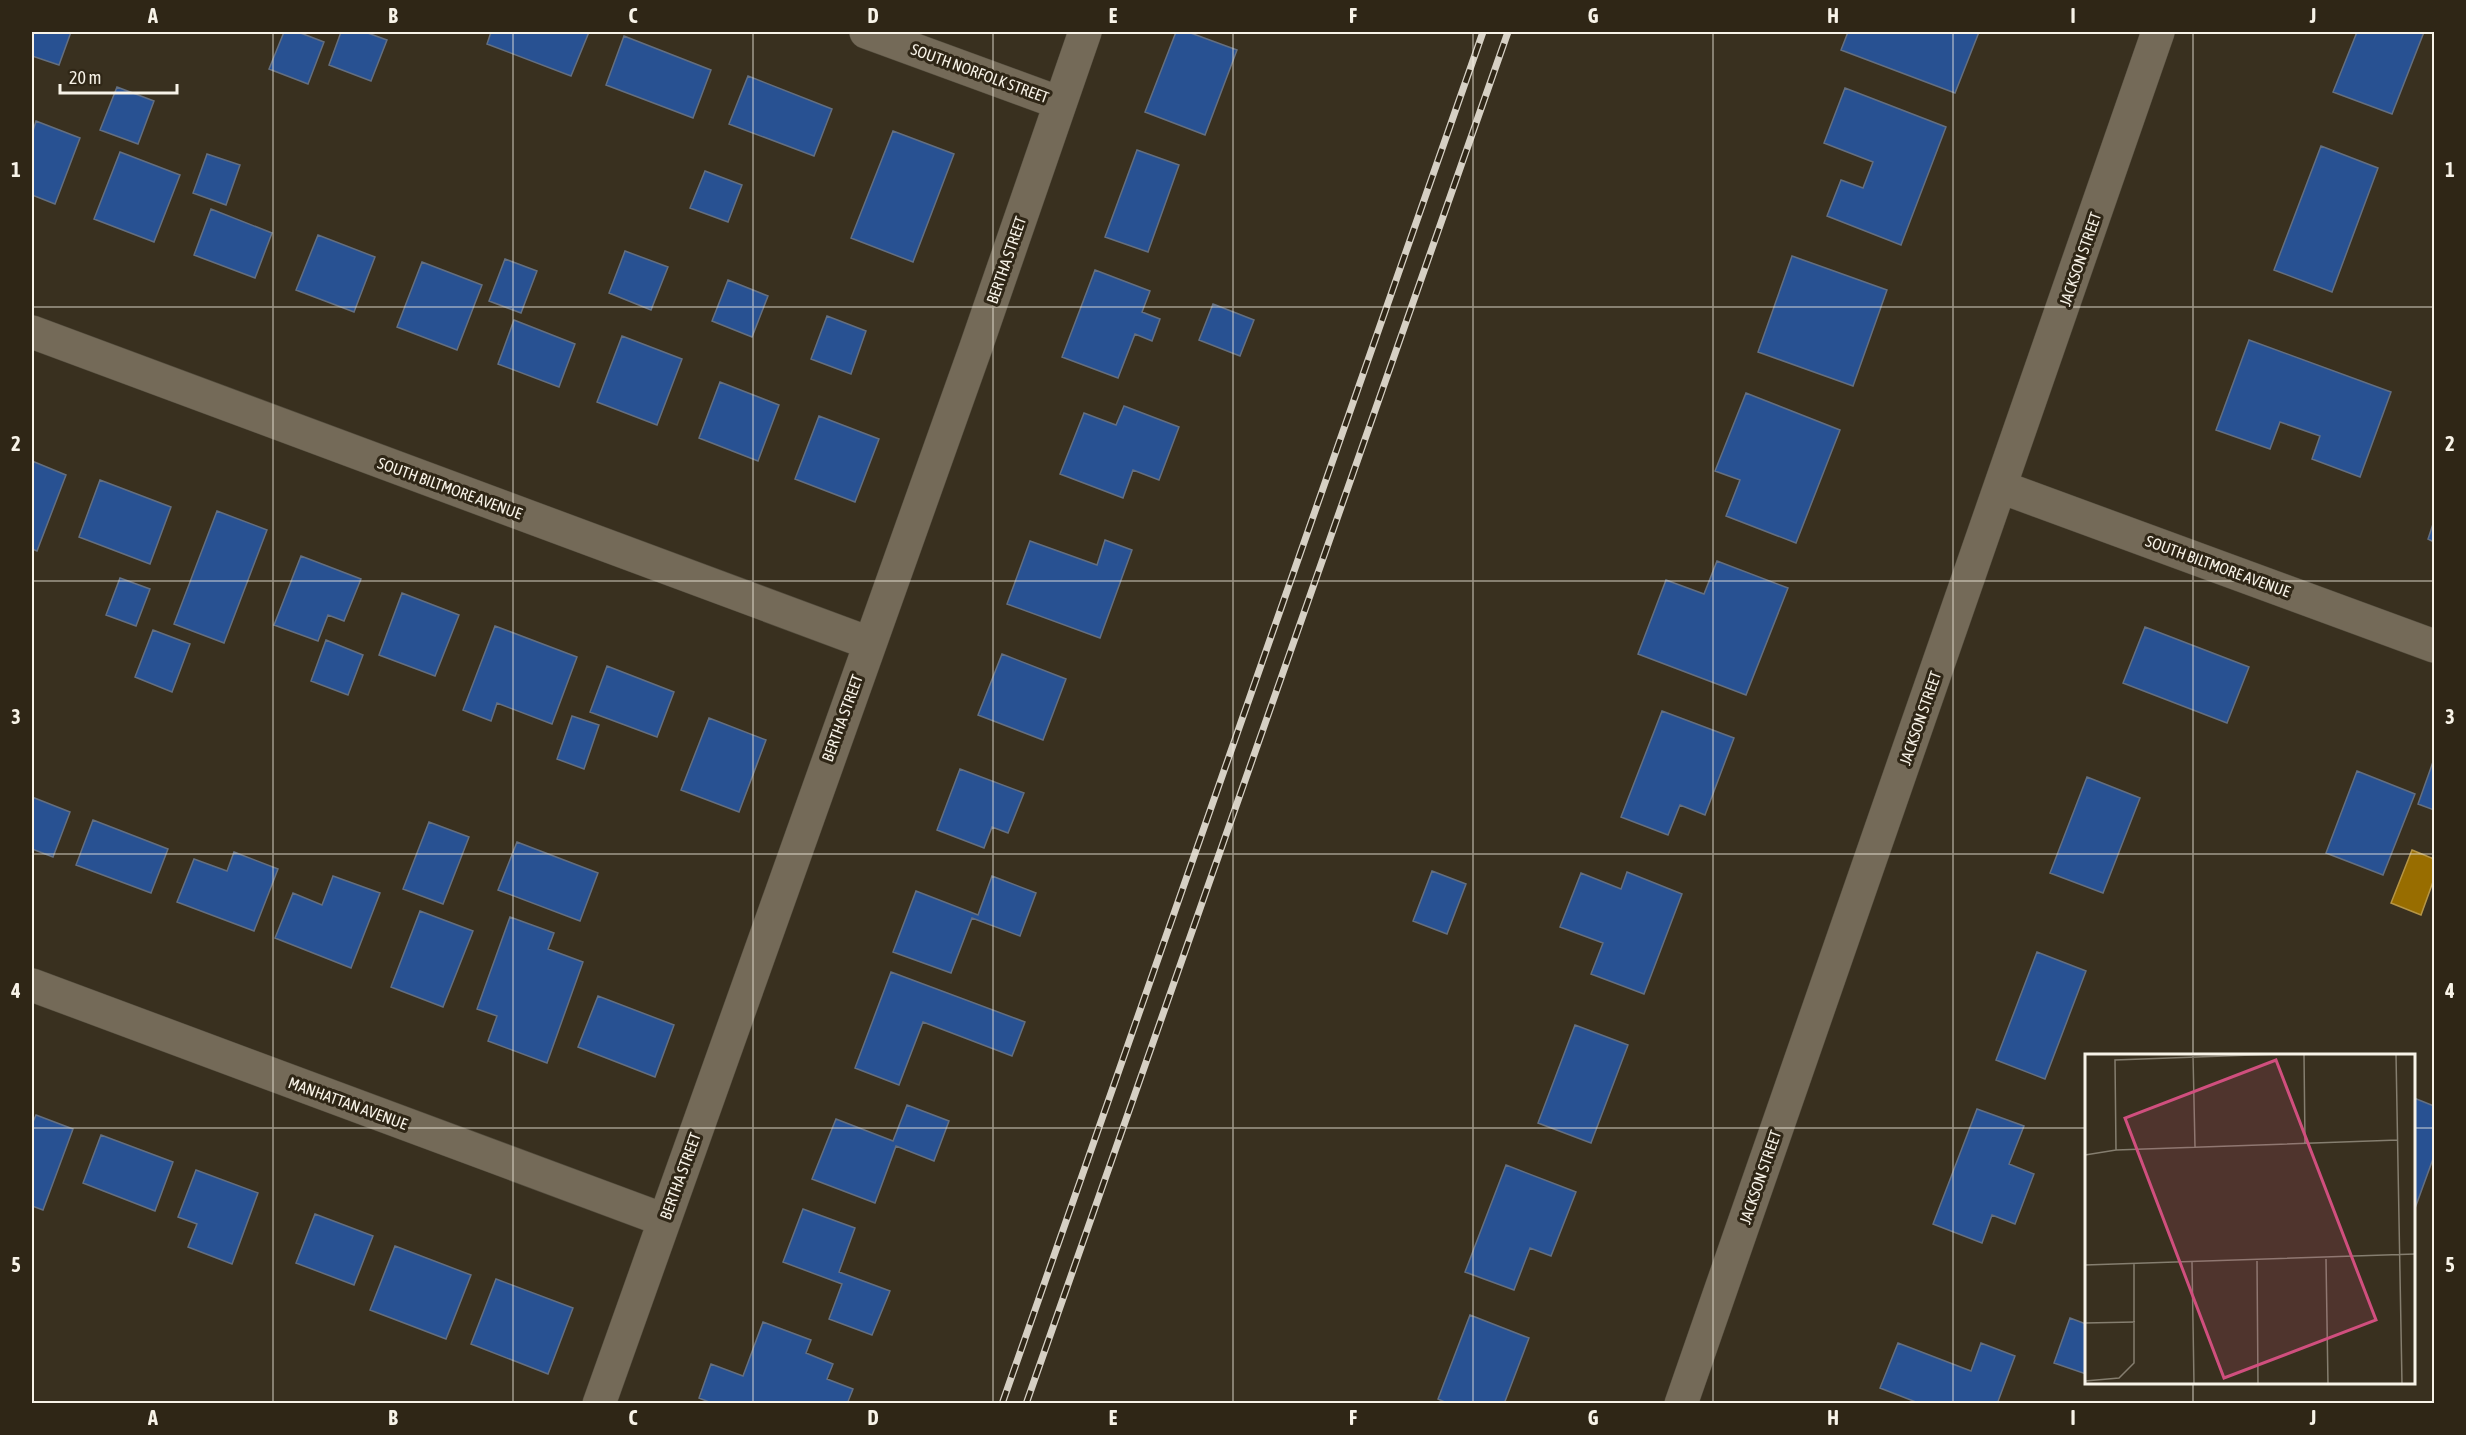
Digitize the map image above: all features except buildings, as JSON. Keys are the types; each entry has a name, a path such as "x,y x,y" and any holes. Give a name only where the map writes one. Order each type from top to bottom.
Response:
{"street":[{"name":"SOUTH NORFOLK STREET","path":"866,32 1060,103"},
{"name":"BERTHA STREET","path":"599,1404 972,358 1085,32"},
{"name":"JACKSON STREET","path":"1681,1404 2158,32"},
{"name":"SOUTH BILTMORE AVENUE","path":"32,332 869,644"},
{"name":"SOUTH BILTMORE AVENUE","path":"2001,487 2434,646"},
{"name":"MANHATTAN AVENUE","path":"32,985 664,1220"}],"shaded area":[{"path":"2412,850 2434,859 2434,879 2421,915 2391,903"}],"railway":[{"path":"1002,1404 1483,32"},
{"path":"1026,1404 1508,32"}]}
